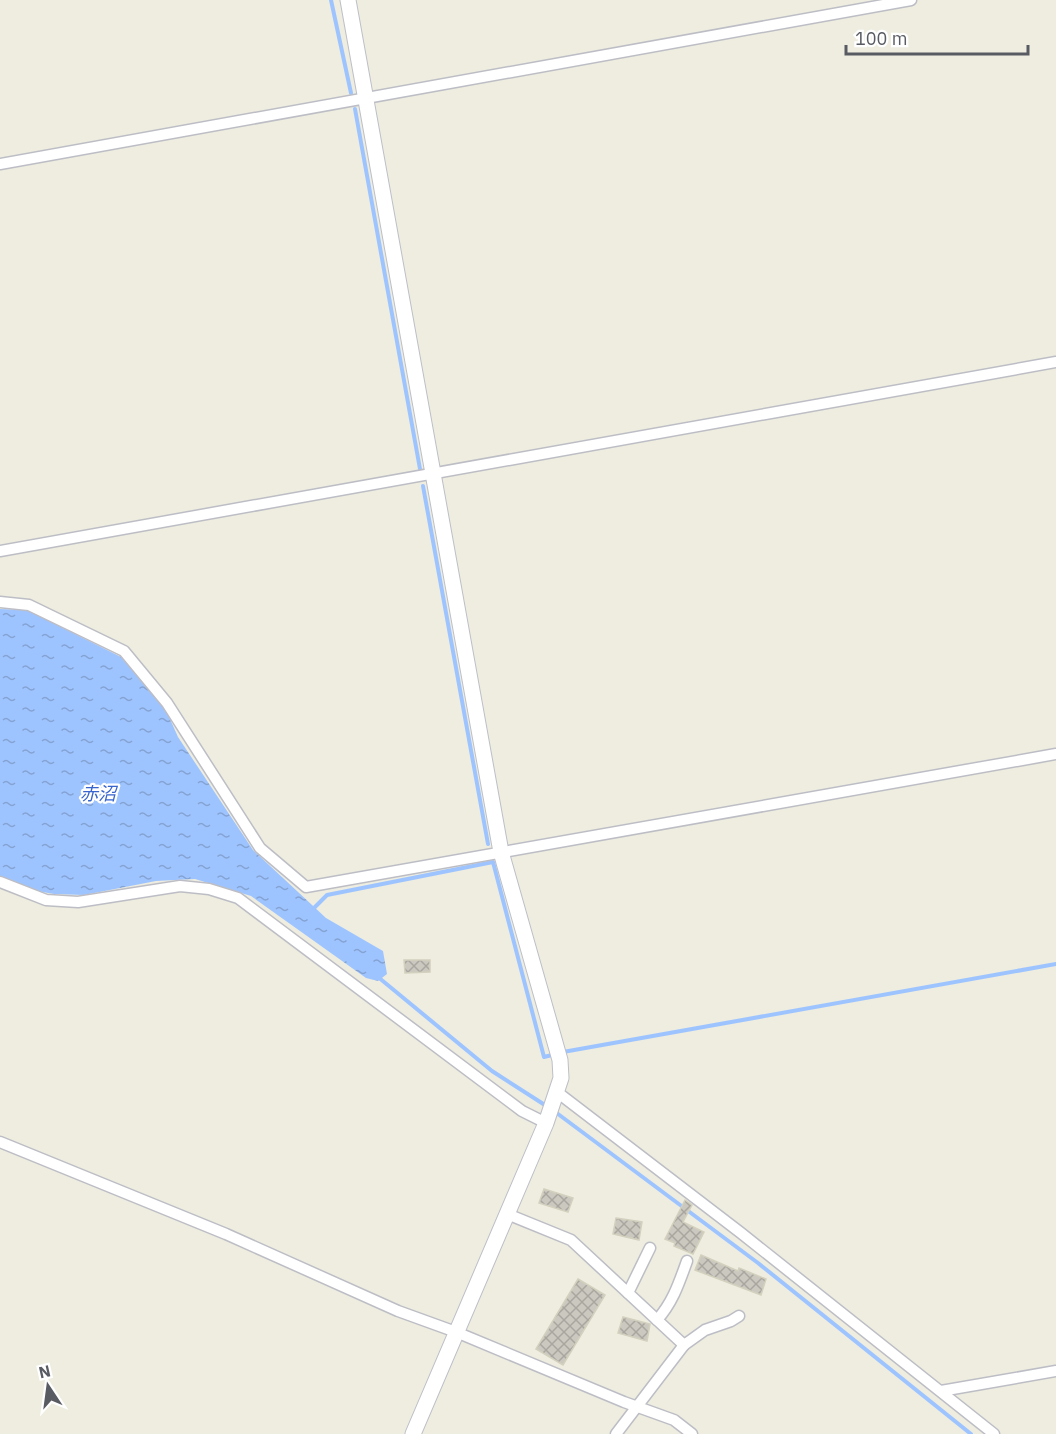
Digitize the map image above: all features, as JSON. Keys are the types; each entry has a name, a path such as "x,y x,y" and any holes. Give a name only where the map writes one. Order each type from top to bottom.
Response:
{"street":[{"path":"348,0 501,852 559,1055 561,1078 547,1119 413,1434"},
{"path":"0,164 911,0"},
{"path":"0,552 1056,362"},
{"path":"0,602 30,605 124,651 167,703 260,848 306,887 1056,754"},
{"path":"0,882 46,900 78,902 180,886 209,889 238,898 522,1112 547,1119"},
{"path":"556,1094 741,1233 994,1434"},
{"path":"0,1142 226,1234 398,1311 674,1420 692,1434"},
{"path":"507,1214 571,1240 684,1345"},
{"path":"628,1293 650,1248"},
{"path":"657,1320 675,1293 687,1261"},
{"path":"616,1434 684,1345 705,1330 739,1316"},
{"path":"941,1391 1056,1371"}],"water":[{"name":"赤沼","path":"0,609 27,610 121,657 166,710 178,737 253,850 326,918 383,951 387,974 378,981 366,978 251,896 195,879 156,881 84,895 54,894 31,890 0,877"}],"building":[{"path":"404,960 430,960 430,972 405,973"},
{"path":"544,1189 573,1198 568,1212 539,1203"},
{"path":"685,1200 692,1205 683,1222 704,1232 693,1254 674,1246 675,1243 665,1239"},
{"path":"616,1218 642,1222 639,1240 613,1234"},
{"path":"701,1255 738,1271 739,1268 766,1279 761,1295 695,1270"},
{"path":"578,1279 605,1295 563,1365 536,1349"},
{"path":"623,1317 650,1324 647,1341 618,1333"}],"waterway":[{"path":"331,0 351,93"},
{"path":"355,109 420,469"},
{"path":"423,486 488,844"},
{"path":"312,910 327,895 493,862 544,1057 556,1054"},
{"path":"563,1052 1056,964"},
{"path":"378,977 492,1071 548,1107"},
{"path":"554,1111 758,1263 971,1434"}]}
